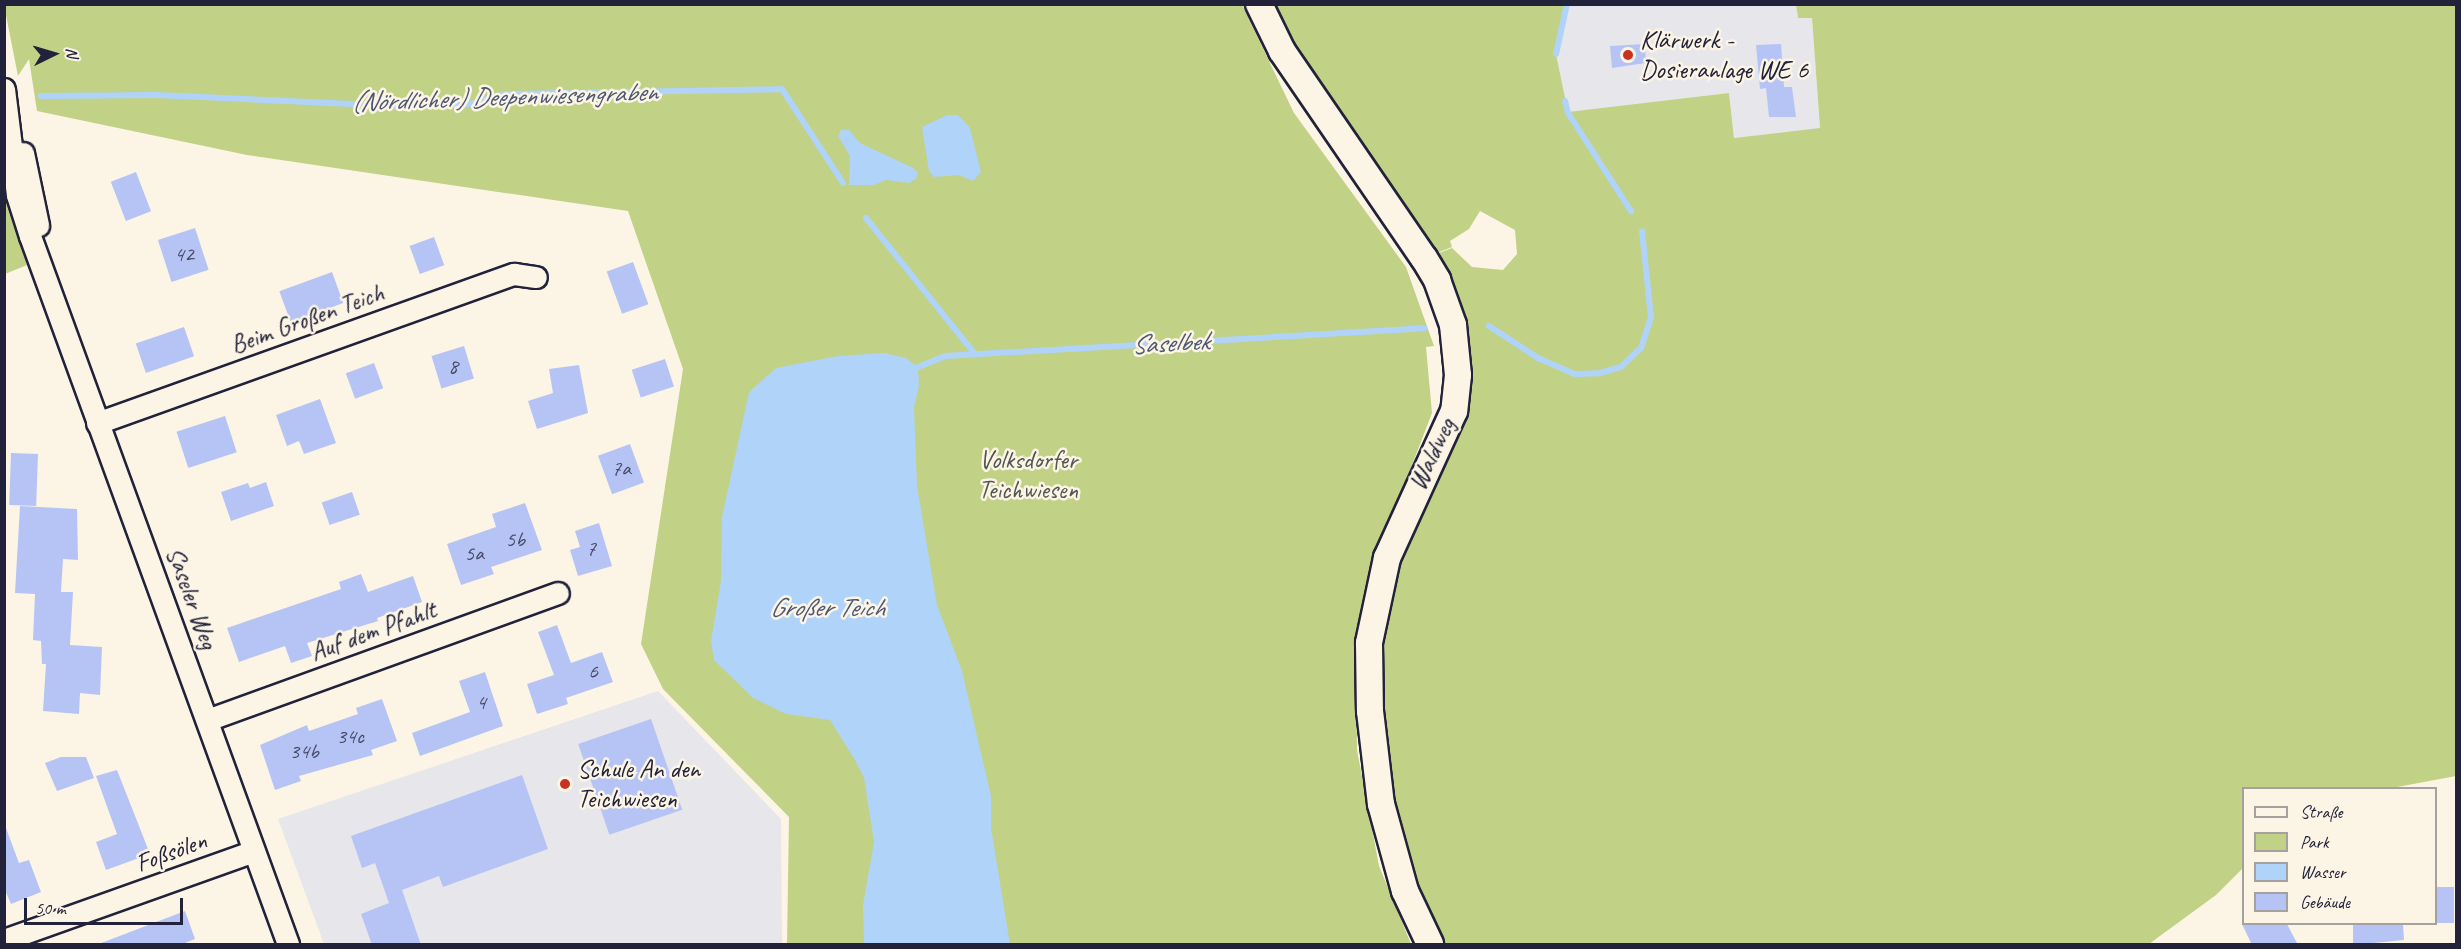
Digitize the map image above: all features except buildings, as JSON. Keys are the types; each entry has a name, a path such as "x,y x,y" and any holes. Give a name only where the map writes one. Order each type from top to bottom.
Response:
{"main road":[{"name":"Waldweg","path":"1259,4 1282,51 1424,258 1437,280 1454,325 1458,375 1454,411 1387,558 1369,643 1370,711 1381,804 1396,865 1430,945"}],"street":[{"name":"Saseler Weg","path":"4,75 33,191 45,270"},
{"name":"Saseler Weg","path":"4,89 17,195 97,423 288,945"},
{"name":"Beim Großen Teich","path":"97,423 514,274 536,277"},
{"name":"Auf dem Pfahlt","path":"207,720 558,594"},
{"name":"Foßsölen","path":"4,940 254,851"}],"shaded area":[{"path":"1567,5 1796,5 1798,18 1812,18 1820,129 1734,138 1729,93 1568,113 1556,54"},
{"name":"Schule An den Teichwiesen","path":"658,691 781,819 782,944 324,944 278,819"}],"green space":[{"name":"Volksdorfer Teichwiesen","path":"4,5 1242,5 1294,113 1406,267 1434,346 1426,347 1432,413 1377,556 1356,632 1357,750 1379,866 1411,944 787,944 789,817 663,689 641,644 683,369 628,211 247,155 37,111 29,59 18,76"},
{"path":"1260,5 1567,5 1556,54 1568,112 1729,93 1734,138 1820,128 1812,18 1798,18 1796,5 2456,5 2456,776 2397,787 2242,787 2242,869 2216,895 2149,944 1430,944 1405,891 1369,643 1458,375 1424,259 1452,248 1472,267 1503,270 1517,254 1515,230 1480,211 1469,229 1450,241 1452,247 1424,258"},
{"path":"4,176 27,265 5,274 4,274"}],"water":[{"path":"947,115 958,115 970,128 981,172 973,181 959,175 934,177 929,171 922,127"},
{"path":"841,130 849,130 860,143 913,168 918,173 916,179 909,183 886,180 874,185 849,185 850,156 838,136"},
{"name":"Großer Teich","path":"884,353 906,358 918,367 919,386 914,407 917,486 937,605 962,671 991,796 991,828 1010,944 864,944 863,905 874,842 864,778 855,760 830,720 786,714 753,698 714,660 711,641 721,581 722,517 749,392 776,368 838,356"}],"waterway":[{"name":"Saselbek","path":"1556,54 1567,4"},
{"name":"(Nördlicher) Deepenwiesengraben","path":"41,96 157,95 403,106 470,104 505,94 782,89 843,183"},
{"name":"Saselbek","path":"1565,101 1568,113 1631,211"},
{"name":"(Nördlicher) Deepenwiesengraben","path":"866,218 975,354"},
{"name":"Saselbek","path":"1489,326 1538,358 1575,374 1600,373 1621,367 1641,348 1651,317 1642,231"},
{"name":"Saselbek","path":"918,367 945,356 1424,328"}],"place":[{"name":"Klärwerk - Dosieranlage WE 6","path":"1628,55"},
{"name":"Schule An den Teichwiesen","path":"565,784"}]}
